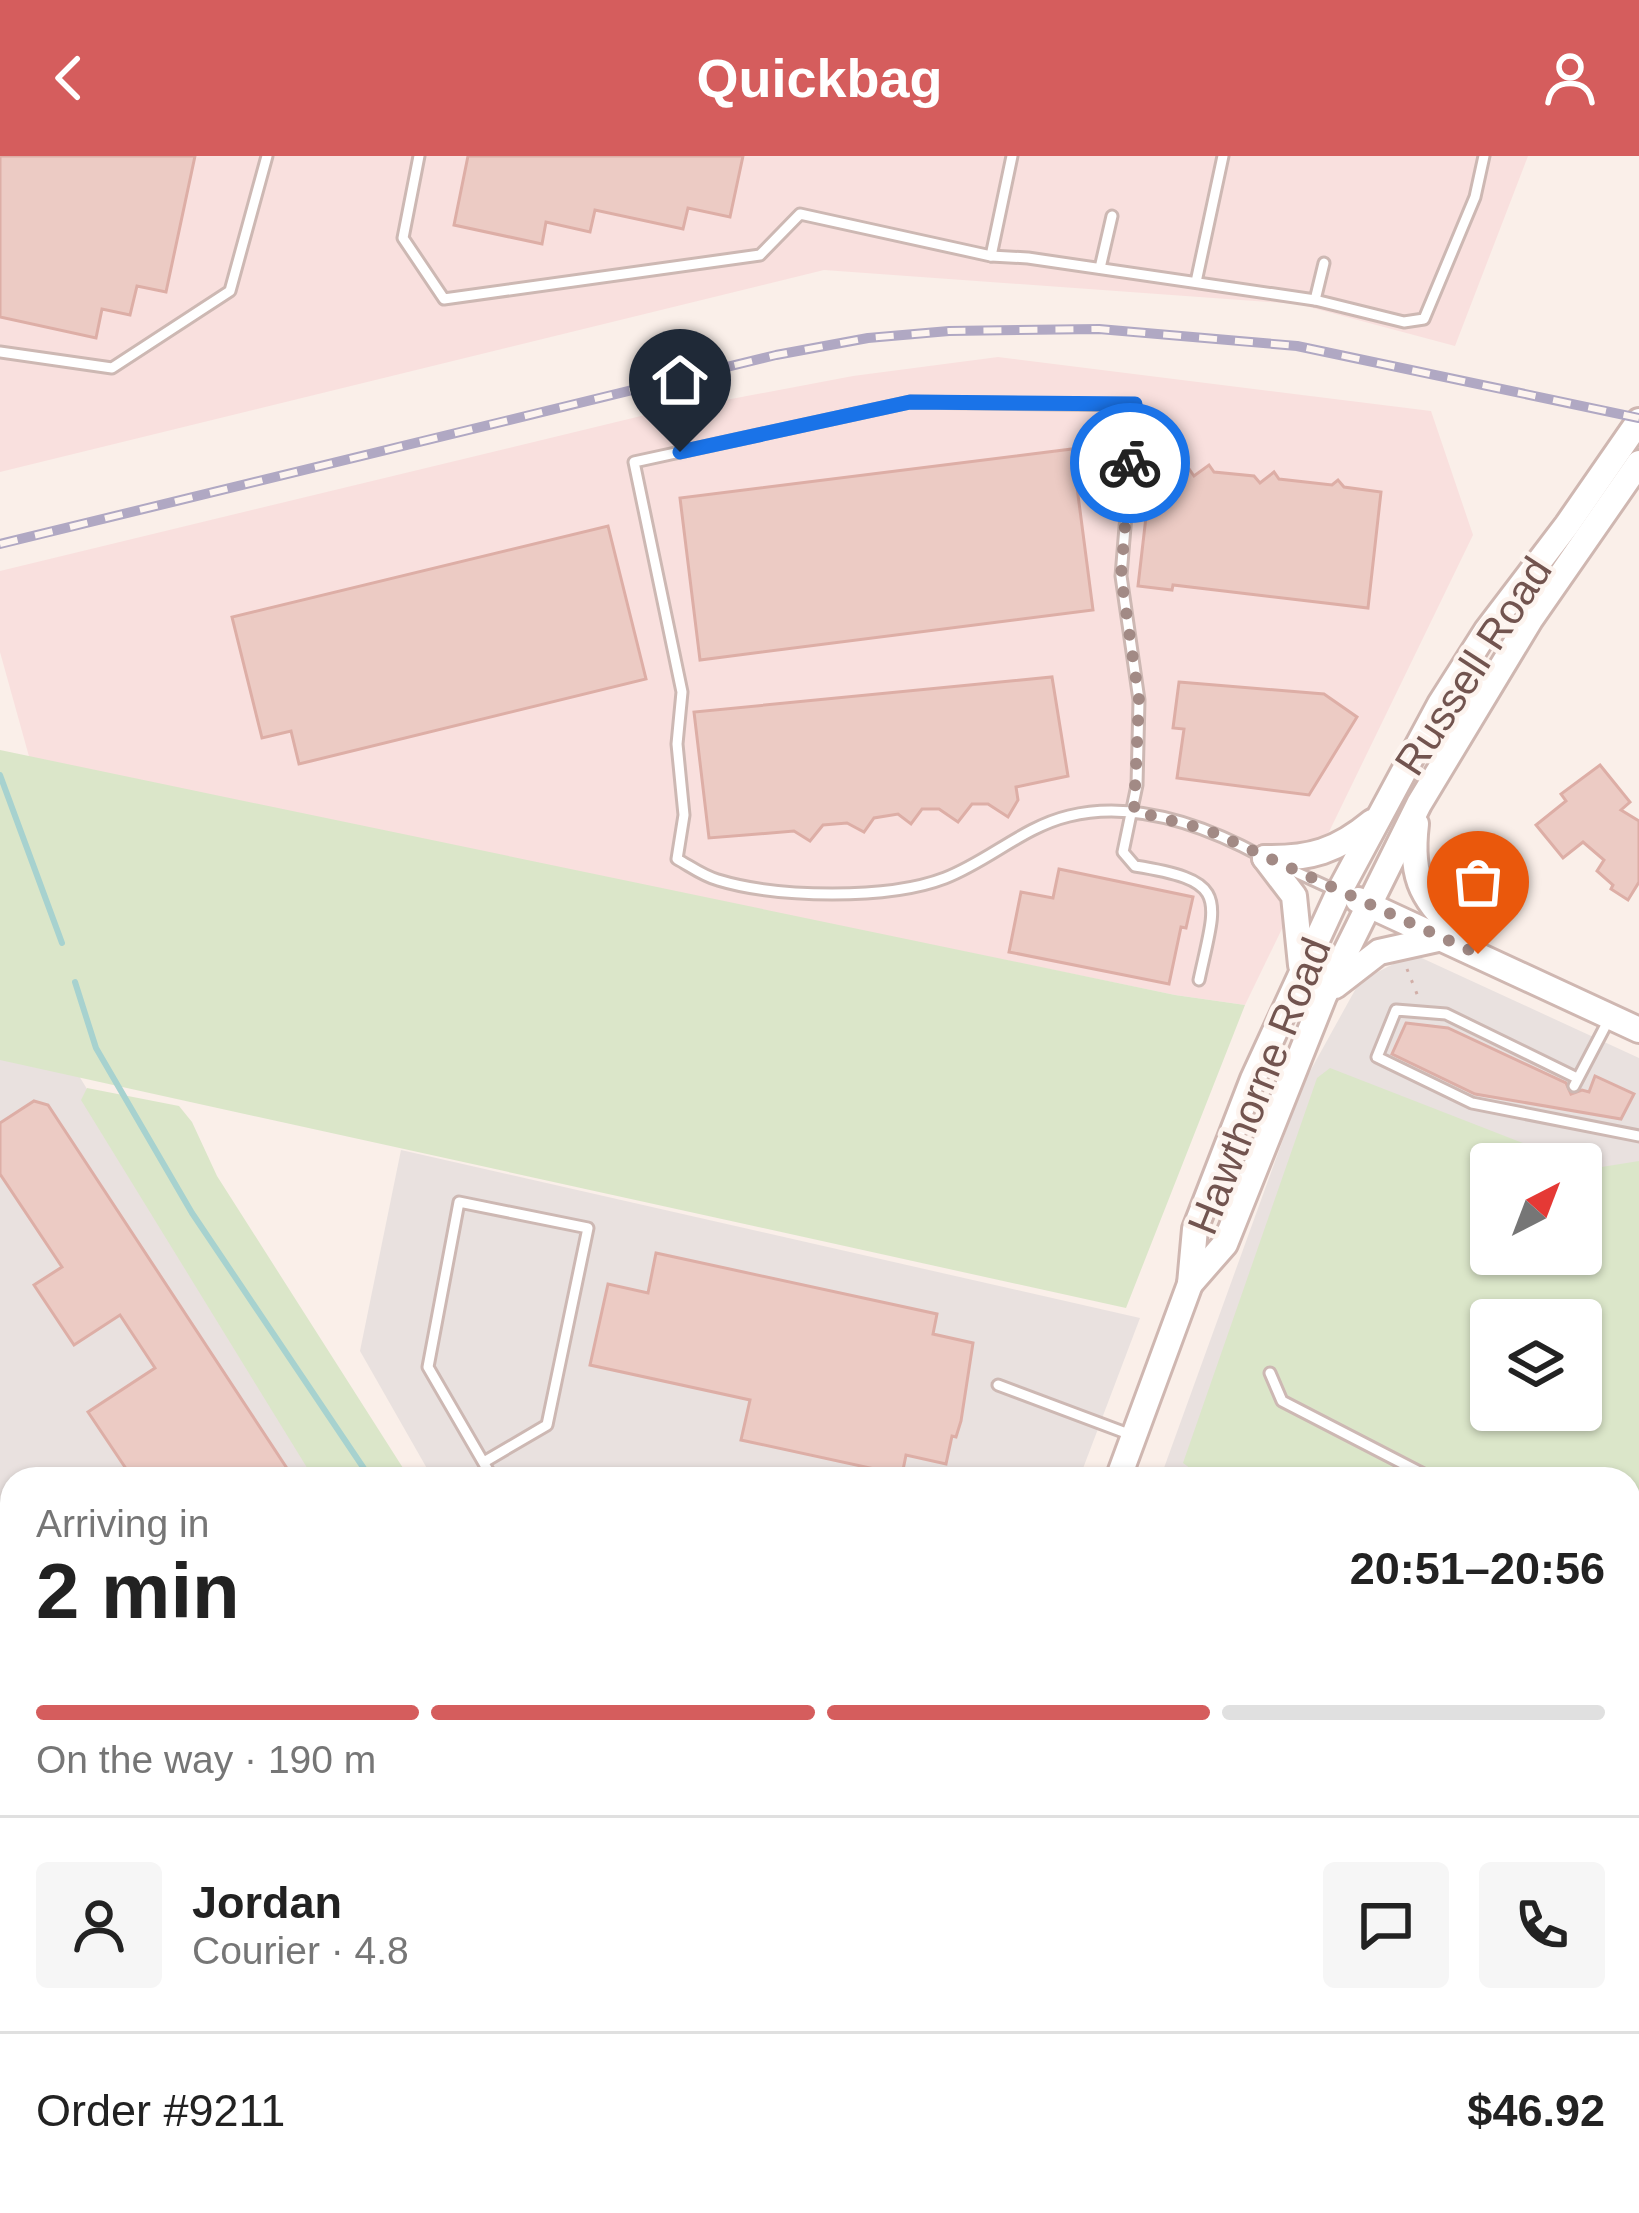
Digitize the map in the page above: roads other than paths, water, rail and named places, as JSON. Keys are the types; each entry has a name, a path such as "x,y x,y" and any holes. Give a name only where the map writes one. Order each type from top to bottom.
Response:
{"main road":[{"name":"Russell Road","path":"1370,905 1419,804 1626,469 1639,422"},
{"name":"Russell Road","path":"1339,892 1440,704 1486,630 1626,469"},
{"path":"1419,804 1414,853 1418,885 1432,907 1478,954"},
{"path":"1265,858 1298,859 1327,853 1378,816"},
{"path":"1265,858 1287,882 1298,906 1302,970"},
{"path":"1339,892 1639,1030"},
{"name":"Hawthorne Road","path":"1122,1467 1190,1284 1195,1228 1253,1079 1339,892"},
{"name":"Hawthorne Road","path":"1190,1284 1225,1244 1324,996 1370,905"},
{"path":"1324,996 1379,952 1444,938"}],"lane":[{"path":"0,352 112,368 230,291 267,156"},
{"path":"419,156 403,238 444,299 760,255 800,214 991,256 1316,300 1404,322 1424,319 1475,197 1484,156"},
{"path":"991,256 1012,156"},
{"path":"1196,282 1222,156"},
{"path":"1100,268 1112,216"},
{"path":"1316,300 1324,262"},
{"path":"1199,980 1214,913 1204,887 1193,878 1135,866 1124,852 1134,811 1139,700 1121,576 1135,404 910,402 634,462 682,692 677,744 684,815 677,859 718,880 857,896 945,878 1031,830 1072,815 1134,811 1208,830 1339,892"},
{"path":"1610,1016 1575,1082 1446,1015 1396,1010 1377,1057 1472,1103 1565,1114 1639,1136"},
{"path":"484,1462 548,1425 588,1228 459,1202 428,1367 487,1467"},
{"path":"1270,1373 1282,1401 1410,1467"},
{"path":"998,1385 1134,1436"}],"waterway":[{"path":"0,775 62,943"},
{"path":"75,982 96,1048 192,1213 363,1467"}],"railway":[{"path":"0,544 776,355 868,338 949,331 1099,329 1297,346 1639,418"}]}
